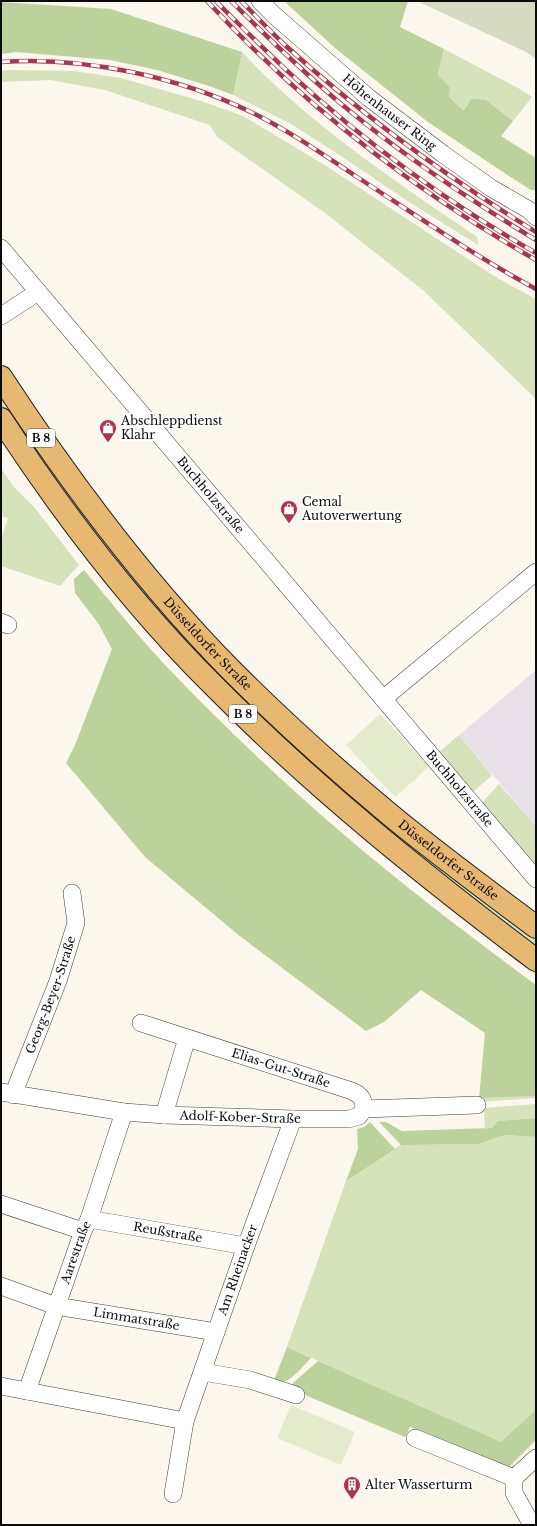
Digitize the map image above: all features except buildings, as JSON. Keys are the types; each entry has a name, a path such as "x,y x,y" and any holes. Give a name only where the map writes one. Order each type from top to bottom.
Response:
{"main road":[{"name":"Düsseldorfer Straße","path":"1,377 42,439 88,503 173,608 230,669 298,735 389,814 536,927"},
{"name":"Düsseldorfer Straße","path":"1,419 59,503 102,559 155,623 213,686 282,752 373,832 466,907 536,960"}],"street":[{"name":"Höhenhauser Ring","path":"260,1 369,98 455,163 492,188 534,213"},
{"name":"Buchholzstraße","path":"1,248 536,879"},
{"path":"1,316 38,292"},
{"path":"383,699 536,572"},
{"name":"Georg-Beyer-Straße","path":"7,1094 58,981 76,923 72,893"},
{"name":"Elias-Gut-Straße","path":"141,1023 352,1091 359,1094 364,1101 364,1109"},
{"path":"164,1115 187,1038"},
{"name":"Adolf-Kober-Straße","path":"7,1094 124,1112 164,1115 293,1119 349,1119 359,1116 364,1109"},
{"path":"364,1109 477,1105"},
{"name":"Aarestraße","path":"27,1391 86,1225 124,1112"},
{"name":"Am Rheinacker","path":"173,1494 185,1421 246,1246 293,1119"},
{"name":"Reußstraße","path":"1,1204 86,1225 246,1246"},
{"name":"Limmatstraße","path":"1,1286 56,1306 216,1332"},
{"path":"203,1372 250,1380 296,1395"},
{"path":"1,1386 185,1421"},
{"path":"415,1438 514,1478"},
{"path":"532,1525 514,1493 514,1478 536,1458"}],"shaded area":[{"path":"536,670 536,826 459,735"}],"green space":[{"path":"284,1 408,1 400,27 444,49 438,75 450,88 449,97 464,111 471,99 486,100 513,121 501,136 536,158 536,190 531,190 428,122 335,48"},
{"path":"417,1 536,1 536,59 526,52"},
{"path":"1,2 111,9 242,52 233,95 157,70 110,60 16,52 1,54"},
{"path":"444,49 520,89 532,97 513,121 486,100 464,111 449,97 438,75"},
{"path":"242,52 268,79 325,128 415,195 477,237 478,245 409,202 291,124 233,95"},
{"path":"1,71 74,71 121,78 201,101 243,116 323,164 494,276 536,299 536,399 424,291 325,213 217,137 210,125 105,90 50,80 1,82"},
{"path":"1,399 31,446 67,496 121,557 505,915 536,939 536,951 367,817 230,692 115,563 28,448 1,405"},
{"path":"1,468 13,486 34,507 79,565 60,586 1,566 1,540 8,518 1,516"},
{"path":"84,570 166,666 226,727 289,786 387,870 536,985 536,1096 479,1098 485,1033 421,990 384,1022 366,1031 241,937 145,857 66,763 75,745 112,649 98,623 75,593 74,579"},
{"path":"380,714 429,767 395,797 346,745"},
{"path":"459,735 492,775 473,792 439,752"},
{"path":"499,784 536,826 536,869 481,804"},
{"path":"367,839 536,970 536,975 458,916 365,841"},
{"path":"536,1096 536,1098 479,1102 479,1098"},
{"path":"536,1104 536,1118 498,1121 492,1128 485,1128 484,1108"},
{"path":"536,1118 536,1137 505,1135 478,1144 401,1145 379,1122 386,1122 402,1131 492,1128 498,1121"},
{"path":"370,1122 395,1149 346,1181 358,1149 357,1129 364,1127"},
{"path":"505,1135 536,1137 536,1410 502,1443 287,1347 346,1181 400,1145 478,1144"},
{"path":"287,1347 311,1358 290,1379 279,1383 273,1383"},
{"path":"318,1361 501,1442 536,1410 536,1440 509,1467 410,1427 405,1437 293,1390 293,1383"},
{"path":"291,1405 355,1432 341,1465 277,1438"}],"railway":[{"path":"207,1 243,39 281,75 362,143 447,205 536,260"},
{"path":"216,1 255,40 320,100 388,156 461,207 536,253"},
{"path":"231,1 307,74 381,136 457,190 536,240"},
{"path":"241,1 269,30 315,72 375,121 406,145 470,190 536,232"},
{"path":"1,62 65,62 98,66 163,79 224,100 253,113 317,150 421,219 536,289"}],"place":[{"name":"Abschleppdienst Klahr","path":"108,443"},
{"name":"Cemal Autoverwertung","path":"289,524"},
{"name":"Alter Wasserturm","path":"352,1500"}]}
